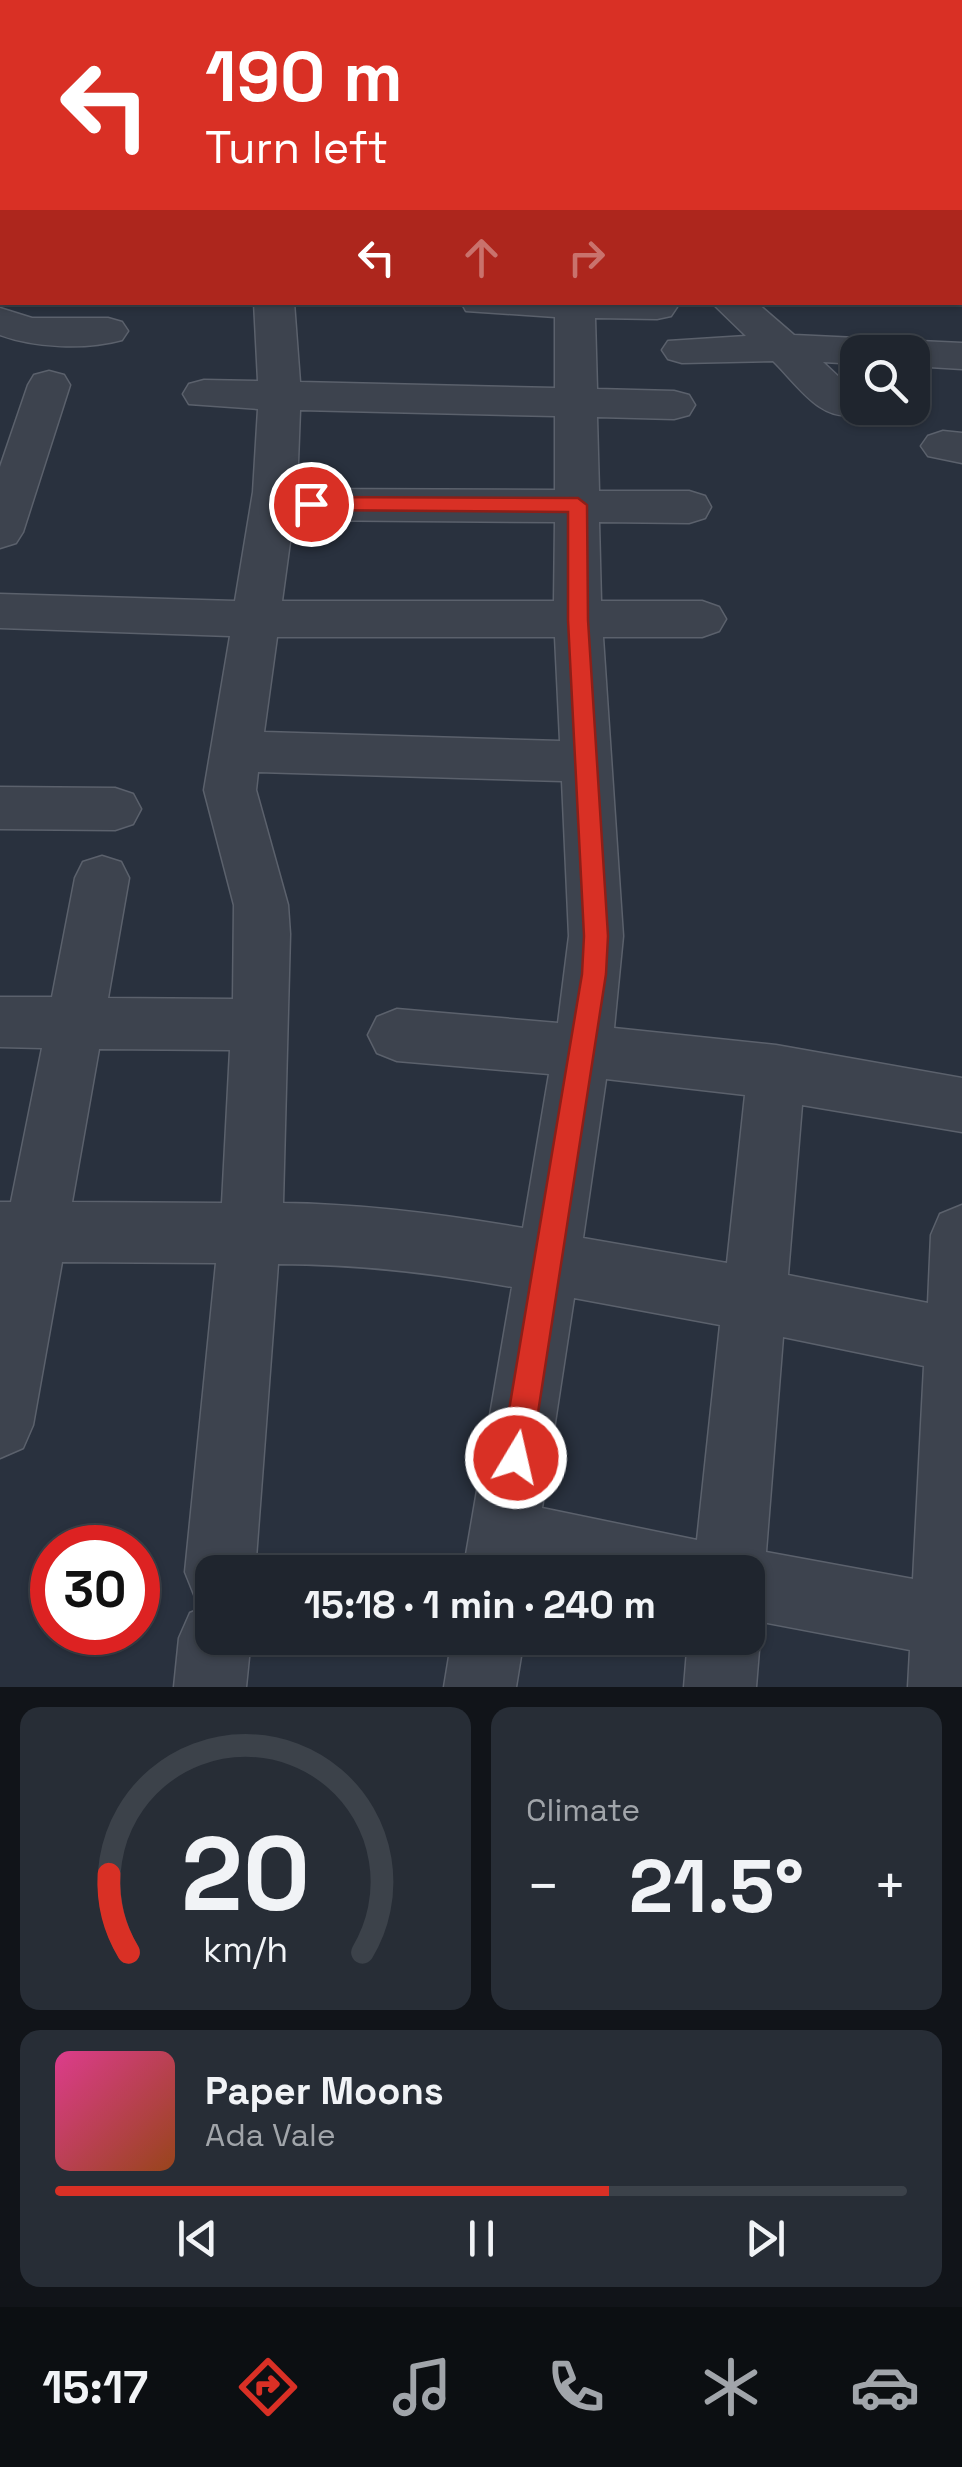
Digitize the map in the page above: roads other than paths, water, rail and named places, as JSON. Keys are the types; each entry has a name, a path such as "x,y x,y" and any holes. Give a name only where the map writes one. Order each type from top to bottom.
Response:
{"street":[{"path":"222,1555 250,1233 264,934 261,904 230,790 273,504 280,396 274,305"},
{"path":"501,1554 594,974 596,936 578,620 574,305"},
{"path":"602,305 657,307"},
{"path":"734,305 840,402"},
{"path":"784,348 793,305"},
{"path":"0,321 17,330 108,317 110,376"},
{"path":"682,350 840,350"},
{"path":"930,354 962,356"},
{"path":"0,532 49,385"},
{"path":"204,394 674,405"},
{"path":"273,504 689,506"},
{"path":"0,611 256,619 702,619"},
{"path":"236,751 586,762"},
{"path":"0,808 115,809"},
{"path":"0,1425 19,1232 78,1023 102,878"},
{"path":"0,1022 260,1025"},
{"path":"397,1035 581,1054 697,1061 962,1105"},
{"path":"731,1555 776,1072"},
{"path":"19,1232 363,1236 754,1299 959,1341"},
{"path":"765,1589 951,1644 962,1234"},
{"path":"210,1687 213,1655"},
{"path":"480,1687 485,1655"},
{"path":"720,1687 723,1655"}]}
